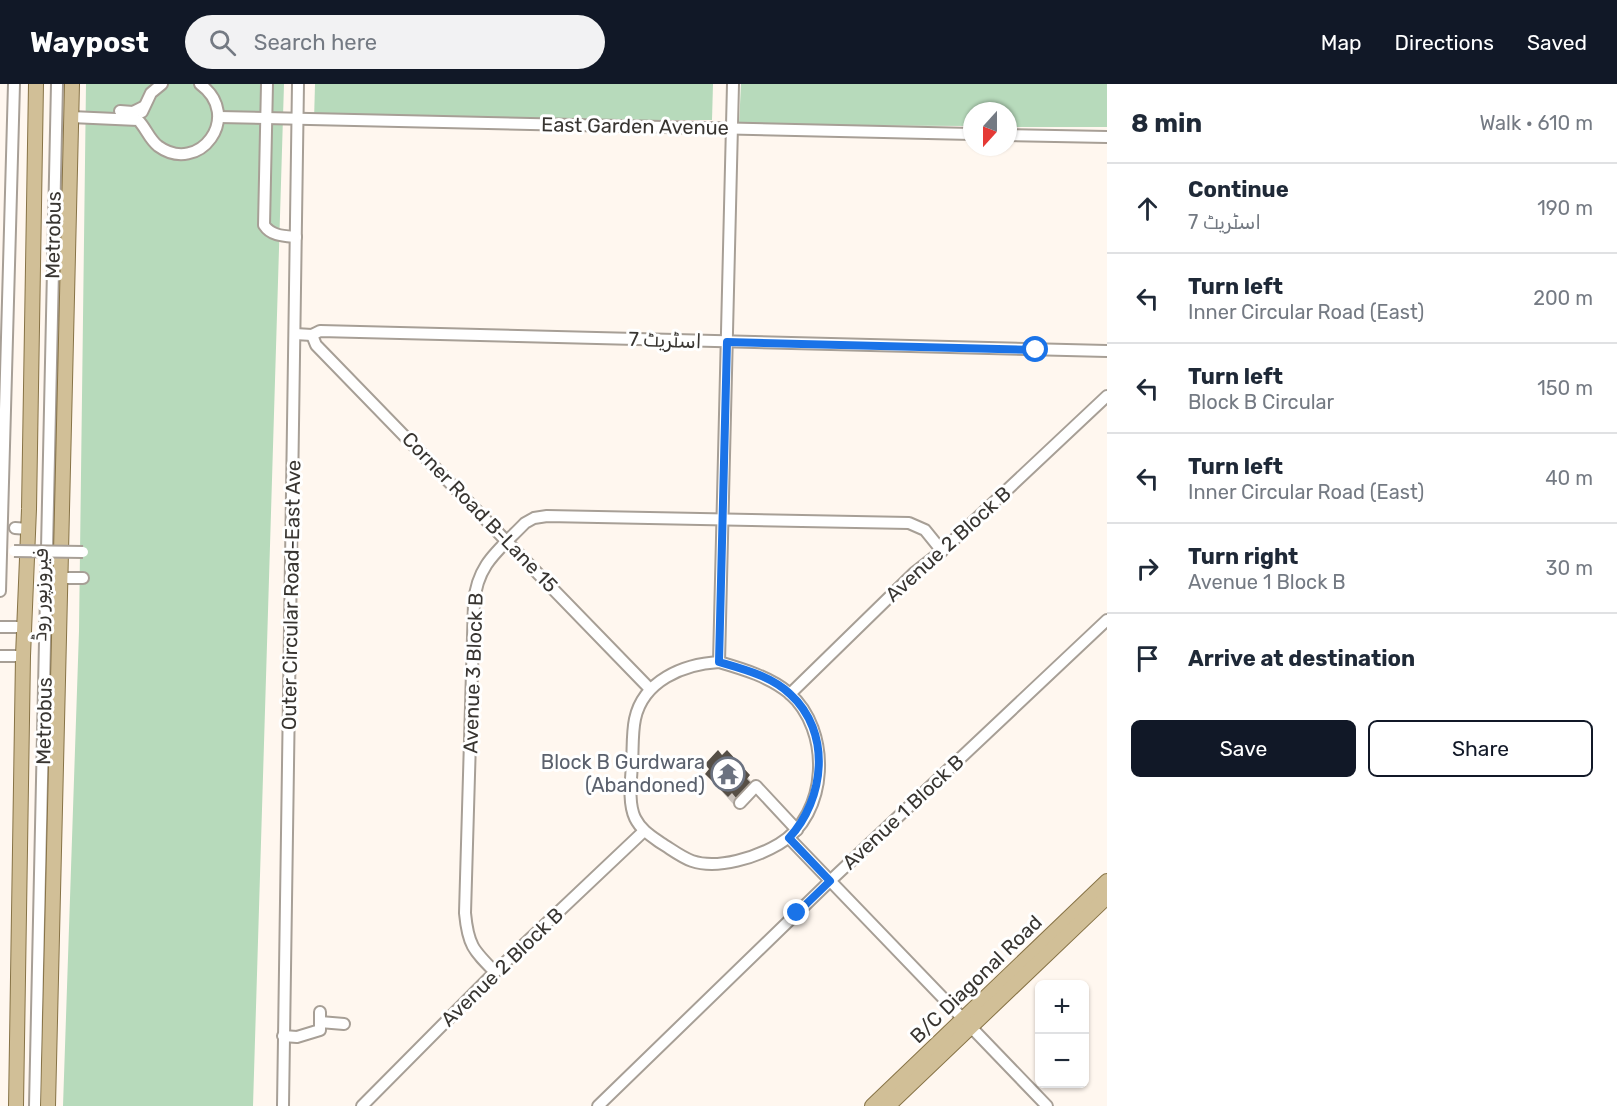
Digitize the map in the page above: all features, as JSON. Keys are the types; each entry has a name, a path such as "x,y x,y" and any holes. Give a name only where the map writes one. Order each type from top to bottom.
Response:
{"main road":[{"name":"فیروزپور روڈ","path":"16,1106 24,627 22,529 36,84"},
{"name":"فیروزپور روڈ","path":"48,1106 72,84"},
{"name":"B/C Diagonal Road","path":"888,1106 965,1023 1107,882"},
{"name":"B/C Diagonal Road","path":"872,1106 1107,897"}],"street":[{"path":"0,591 6,260 14,84"},
{"name":"Metrobus","path":"35,1106 57,84"},
{"path":"142,125 143,107 152,93 162,84"},
{"path":"71,113 138,120 156,145 179,154 203,147 212,139 219,117 214,98 200,84"},
{"path":"267,84 264,225 268,230 282,236 296,237"},
{"name":"Outer Circular Road-East Ave","path":"283,1106 298,84"},
{"path":"719,662 733,84"},
{"path":"71,113 133,112 143,107"},
{"name":"East Garden Avenue","path":"219,117 963,134"},
{"path":"1017,135 1107,137"},
{"name":"اسٹریٹ 7","path":"296,334 312,335 320,331 1107,351"},
{"name":"Corner Road B-Lane 15","path":"312,335 316,345 650,689"},
{"name":"Avenue 2 Block B","path":"790,694 914,573 942,551 1107,396"},
{"name":"Avenue 3 Block B","path":"495,972 472,949 467,938 465,914 474,615 475,583 480,572 508,541 534,518 547,516 909,524 925,530 942,551"},
{"path":"14,551 83,552"},
{"path":"60,579 83,579"},
{"name":"Avenue 1 Block B","path":"598,1106 830,881 1107,620"},
{"path":"0,627 24,627"},
{"path":"0,656 23,656"},
{"path":"719,662 760,676 790,694 814,730 819,769 812,804 793,834 767,851 746,858 707,864 683,858 644,831 631,807 632,769 635,720 639,705 650,689 662,679 684,669 719,662"},
{"path":"740,803 756,786 830,881 1047,1106"},
{"name":"Avenue 2 Block B","path":"362,1106 495,972 644,831"},
{"path":"284,1036 315,1033 320,1030 320,1017 344,1024"}],"green space":[{"path":"86,84 284,84 253,1106 63,1106 79,631"},
{"path":"315,84 713,84 712,120 314,121"},
{"path":"741,84 1107,84 1107,127 1017,127 1017,102 963,102 963,126 739,125"}],"building":[{"name":"Block B Gurdwara (Abandoned)","path":"718,750 722,755 727,750 750,775 747,779 752,784 737,799 732,793 728,797 705,774 709,769 705,764"}],"place":[{"name":"Block B Gurdwara (Abandoned)","path":"728,774"}],"route":[{"path":"797,913 830,881 789,838 807,816 816,789 819,769 814,730 790,694 760,676 719,662 727,342 1036,350"}]}
